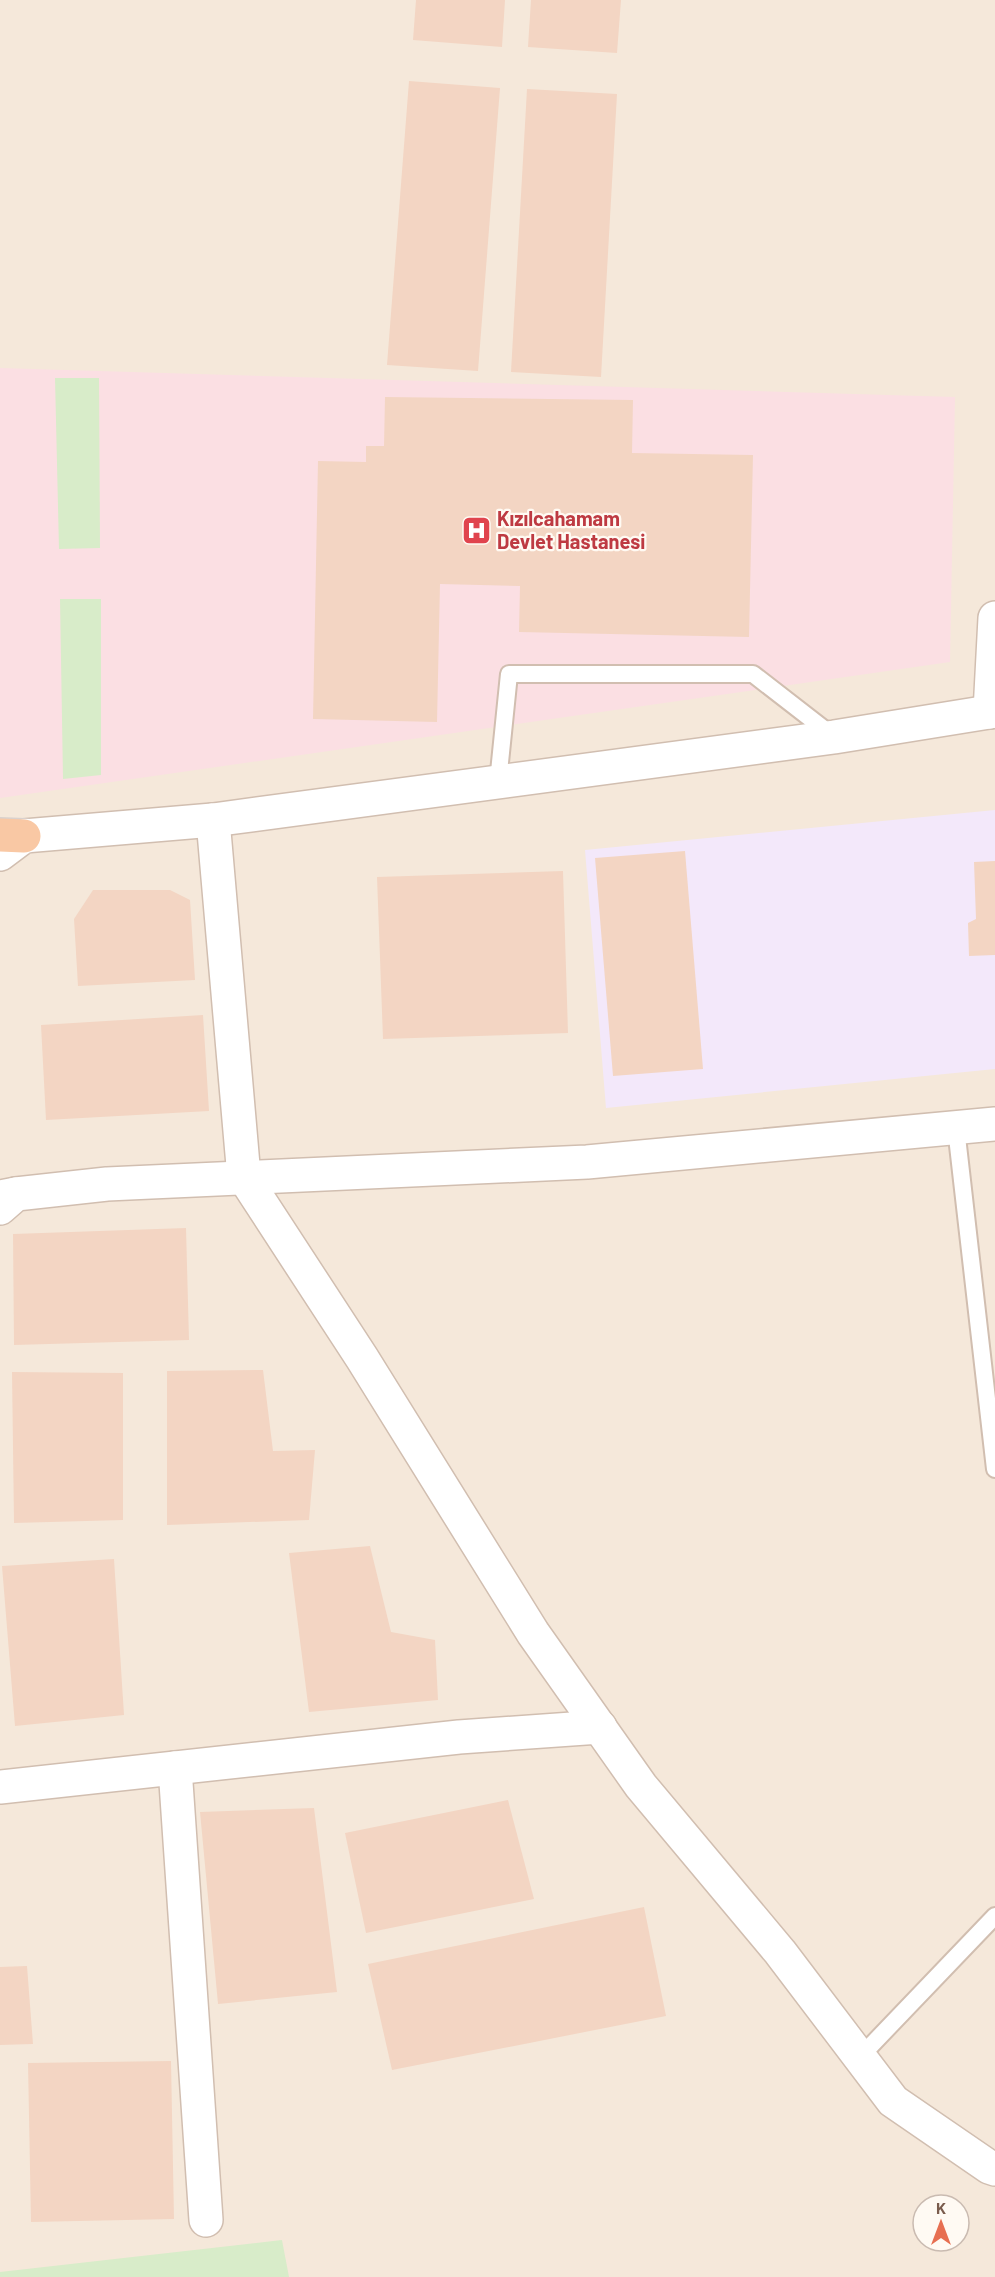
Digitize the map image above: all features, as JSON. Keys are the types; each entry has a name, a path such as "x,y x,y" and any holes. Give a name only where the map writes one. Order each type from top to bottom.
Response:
{"street":[{"path":"8,842 213,820 834,737 992,712 995,618"},
{"path":"213,820 244,1177 362,1358 533,1633 641,1786 780,1952 893,2101 995,2169"},
{"path":"5,1200 107,1184 587,1162 995,1124"},
{"path":"0,1787 459,1737 600,1727"},
{"path":"175,1768 206,2220"}],"lane":[{"path":"498,782 509,674 753,674 834,737"},
{"path":"956,1128 995,1469"},
{"path":"860,2058 995,1916"}],"shaded area":[{"path":"0,0 995,0 995,2277 0,2277"},
{"name":"Kızılcahamam Devlet Hastanesi","path":"0,368 955,397 950,662 0,798"},
{"path":"995,810 995,1069 606,1108 585,850"}],"green space":[{"path":"55,378 99,378 100,548 59,549"},
{"path":"60,599 101,599 101,775 63,779"},
{"path":"282,2240 289,2277 0,2277 0,2272"}],"building":[{"path":"416,0 505,0 502,47 413,40"},
{"path":"531,0 621,0 617,53 528,47"},
{"path":"409,81 500,88 478,371 387,365"},
{"path":"527,89 617,94 601,377 511,372"},
{"path":"385,397 633,400 632,453 753,455 749,637 519,632 520,586 440,584 437,722 313,719 318,461 366,462 366,446 384,446"},
{"path":"685,851 703,1069 613,1076 595,858"},
{"path":"995,861 995,955 969,956 968,923 976,919 974,862"},
{"path":"563,871 568,1033 383,1039 377,877"},
{"path":"93,890 170,890 190,900 195,980 78,986 74,919"},
{"path":"203,1015 209,1111 46,1120 41,1025"},
{"path":"186,1228 189,1340 14,1345 13,1234"},
{"path":"263,1370 273,1451 315,1450 309,1520 167,1525 167,1371"},
{"path":"12,1372 123,1373 123,1520 14,1523"},
{"path":"370,1546 391,1632 435,1640 438,1700 309,1712 289,1553"},
{"path":"114,1559 124,1715 15,1726 2,1566"},
{"path":"508,1800 534,1899 366,1933 345,1833"},
{"path":"314,1808 337,1992 218,2004 200,1812"},
{"path":"644,1907 666,2016 392,2070 368,1964"},
{"path":"27,1966 33,2044 0,2045 0,1967"},
{"path":"171,2061 174,2219 31,2222 28,2063"}],"place":[{"name":"Kızılcahamam Devlet Hastanesi","path":"476,530"}]}
